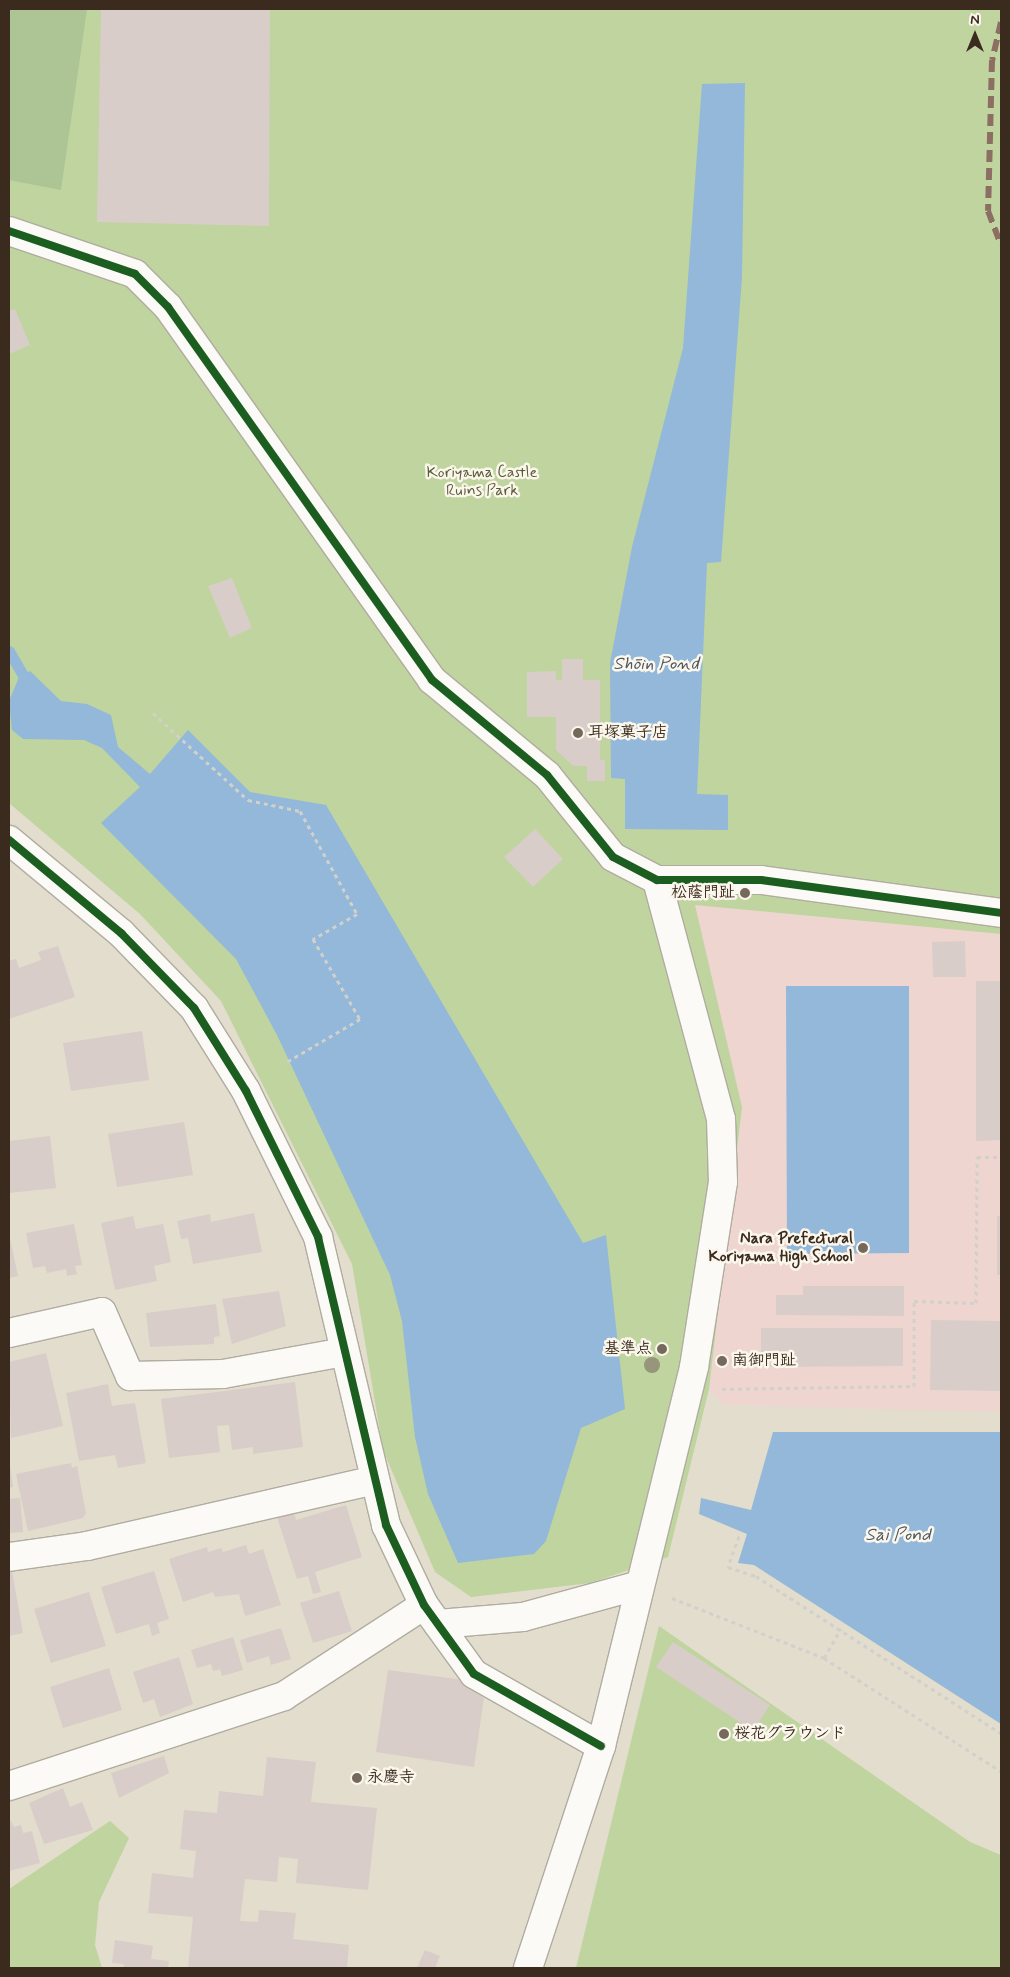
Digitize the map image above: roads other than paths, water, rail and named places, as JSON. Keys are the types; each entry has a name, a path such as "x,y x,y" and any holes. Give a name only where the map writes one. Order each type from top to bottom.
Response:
{"street":[{"path":"9,231 134,274 168,307 432,680 547,775 613,857 657,880 761,880 1001,913"},
{"path":"9,840 121,933 194,1008 246,1091 318,1237 386,1525 431,1615 474,1674 601,1746"},
{"path":"528,1968 601,1746 688,1389 723,1182 720,1119 657,880"},
{"path":"9,1333 102,1312 130,1376 223,1374 344,1352"},
{"path":"9,1557 87,1546 375,1480"},
{"path":"9,1786 284,1696 431,1615 523,1617 640,1585"}],"water":[{"name":"Shōin Pond","path":"745,83 742,277 721,562 707,563 697,794 728,795 728,830 625,829 625,779 611,778 610,663 632,547 683,348 702,84"},
{"path":"30,671 61,701 87,704 111,715 118,747 150,774 188,730 250,792 326,805 583,1243 606,1235 625,1409 581,1428 546,1541 534,1554 458,1563 428,1494 415,1437 402,1321 390,1275 277,1035 236,959 101,823 140,787 102,748 84,740 23,739 12,730 9,701 19,677"},
{"path":"786,986 909,986 909,1253 787,1254"},
{"name":"Sai Pond","path":"773,1432 1001,1432 1001,1724 754,1565 738,1563 747,1534 699,1514 701,1498 751,1510"}],"waterway":[{"path":"9,651 23,675"}],"place":[{"name":"耳塚菓子店","path":"578,733"},
{"name":"松蔭門趾","path":"745,893"},
{"name":"Nara Prefectural Koriyama High School","path":"863,1248"},
{"name":"基準点","path":"662,1349"},
{"name":"南御門趾","path":"722,1361"},
{"name":"桜花グラウンド","path":"724,1734"},
{"name":"永慶寺","path":"357,1778"}],"park label":[{"name":"Koriyama Castle Ruins Park","path":"482,482"}]}
